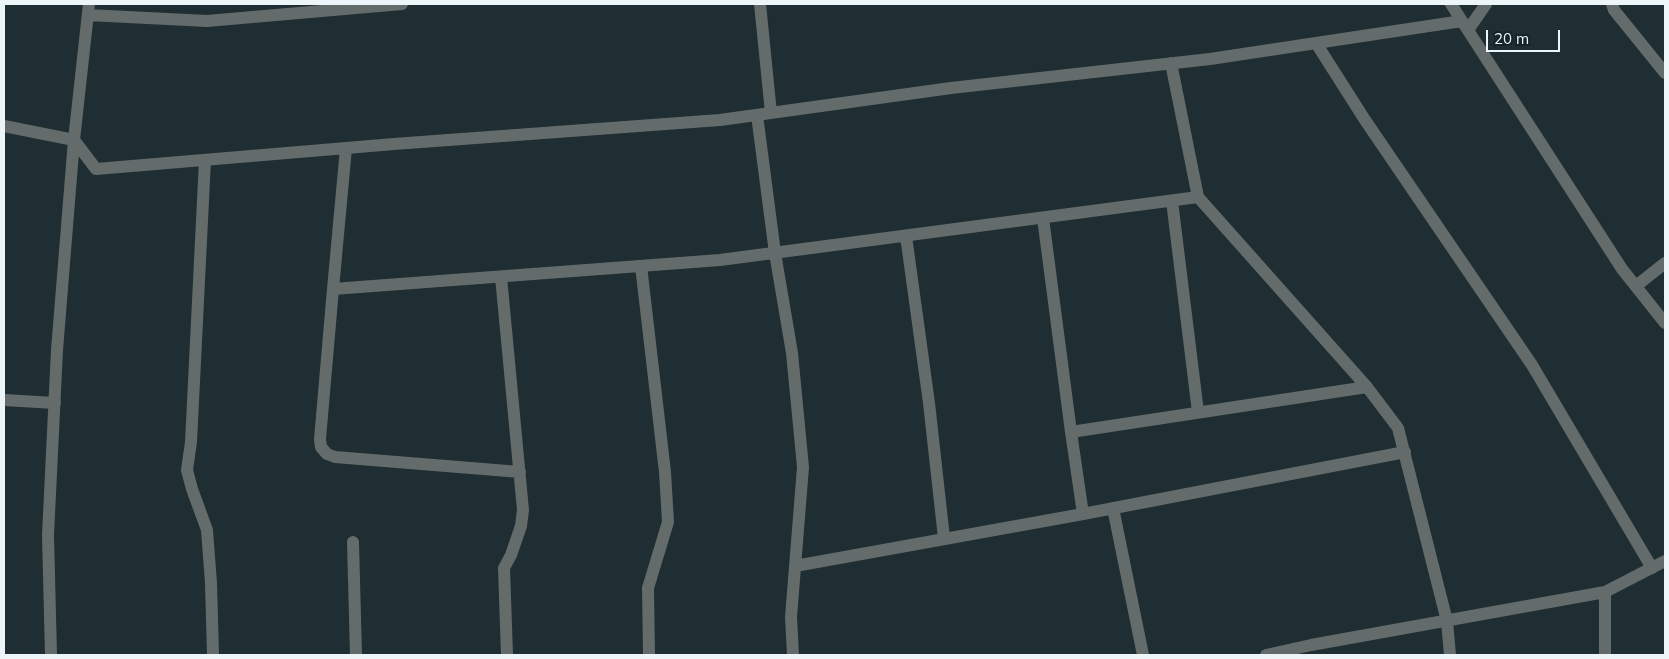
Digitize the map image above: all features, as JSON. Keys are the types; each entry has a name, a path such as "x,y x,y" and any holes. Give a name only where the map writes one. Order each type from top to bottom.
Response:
{"street":[{"path":"51,655 48,535 54,403 74,140 88,9 207,21 402,4"},
{"path":"760,4 771,113"},
{"path":"1451,4 1617,261 1665,323"},
{"path":"4,126 74,140 96,169 720,120 951,88 1170,63 1465,25 1486,4"},
{"path":"1612,4 1614,10 1665,73"},
{"path":"1316,43 1365,120 1532,365 1652,568"},
{"path":"1170,63 1198,197 1367,387 1398,428 1447,621 1450,655"},
{"path":"757,115 775,253 792,354 803,467 791,617 793,655"},
{"path":"346,148 320,439 321,447 327,454 335,457 520,472"},
{"path":"205,160 191,442 187,470 207,530 213,655"},
{"path":"334,289 720,260 1198,197"},
{"path":"1172,201 1198,412"},
{"path":"1043,218 1083,514"},
{"path":"906,236 944,538"},
{"path":"1636,286 1665,263"},
{"path":"641,266 665,472 668,522 648,588 649,655"},
{"path":"501,277 523,510 521,526 511,555 504,568 507,655"},
{"path":"1071,432 1367,387"},
{"path":"4,400 54,403"},
{"path":"795,566 1083,514 1405,452"},
{"path":"1114,508 1143,655"},
{"path":"353,542 356,655"},
{"path":"1266,655 1311,645 1605,592 1665,561"},
{"path":"1605,592 1605,655"}]}
